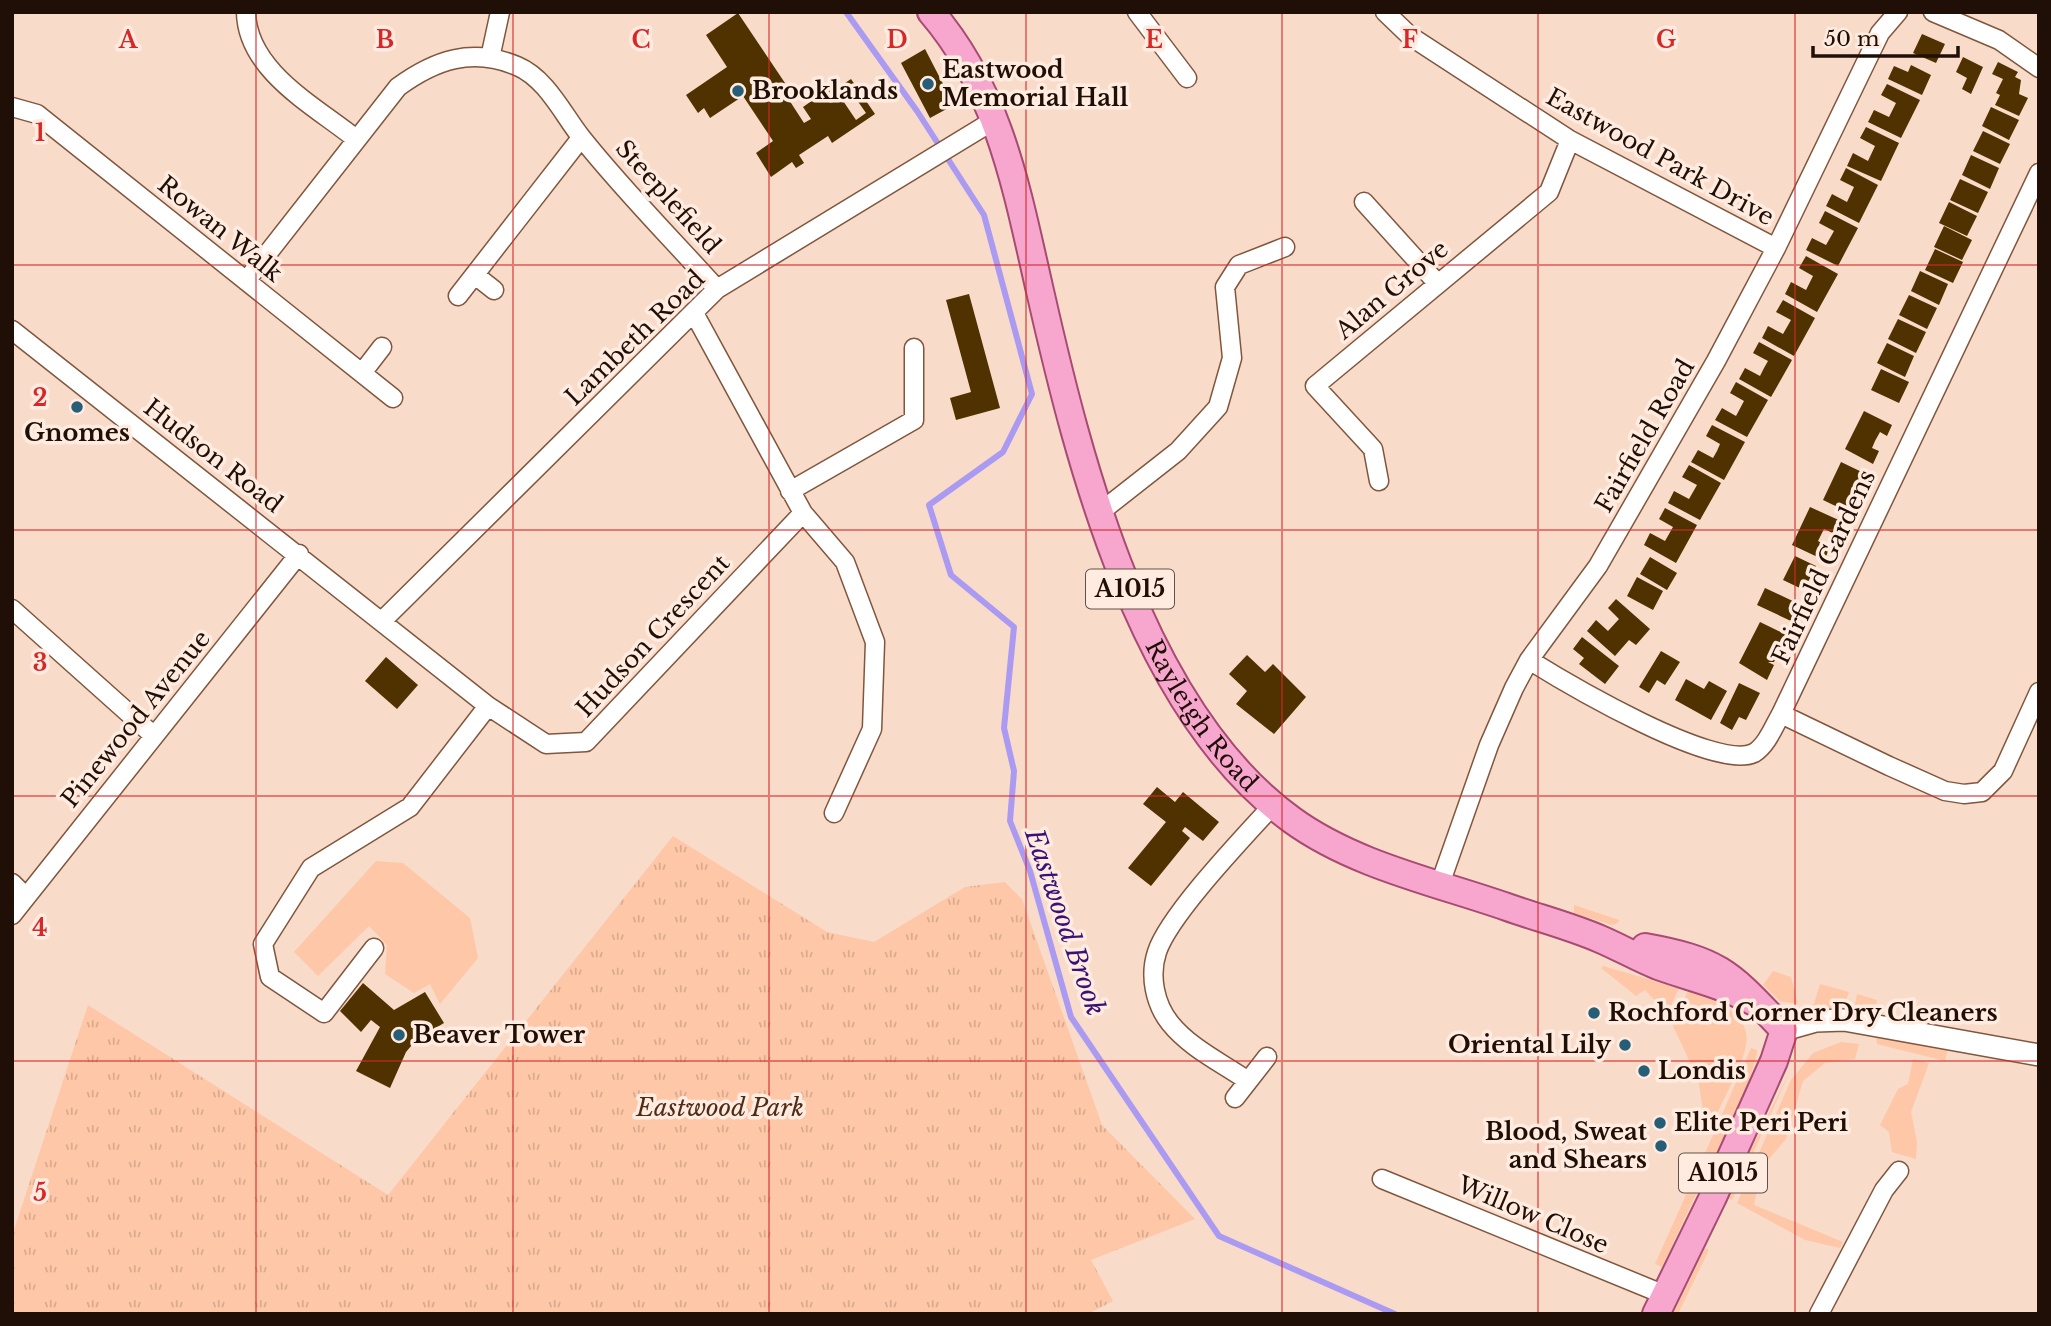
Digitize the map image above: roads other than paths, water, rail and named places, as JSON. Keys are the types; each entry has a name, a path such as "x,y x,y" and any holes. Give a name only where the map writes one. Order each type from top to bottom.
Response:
{"main road":[{"name":"Rayleigh Road","path":"941,16 976,77 996,119 1008,154 1068,412 1099,513 1154,646 1171,677 1215,742 1273,805 1313,834 1344,851 1598,939 1659,966 1729,989 1756,1003 1784,1030"},
{"name":"A1015","path":"1661,1305 1774,1061 1784,1030"}],"street":[{"path":"246,12 246,30 267,68 356,139"},
{"path":"490,58 500,12"},
{"path":"1137,12 1187,78"},
{"name":"Eastwood Park Drive","path":"1385,12 1410,36 1570,140 1776,248"},
{"name":"Fairfield Road","path":"1440,884 1497,726 1529,660 1598,566 1716,361 1776,248 1880,33 1898,12"},
{"path":"1933,12 1999,40 2039,68"},
{"name":"Steeplefield","path":"246,281 398,87 425,67 459,58 490,58 520,67 549,93 581,138 718,289"},
{"name":"Rowan Walk","path":"12,107 37,114 393,398"},
{"name":"Lambeth Road","path":"383,620 718,289 996,119"},
{"name":"Steeplefield","path":"458,296 581,138"},
{"name":"Alan Grove","path":"1379,481 1373,449 1315,386 1549,192 1570,140"},
{"name":"Fairfield Gardens","path":"1529,660 1597,701 1726,757 1740,757 1755,752 1766,741 1781,713 2039,173"},
{"path":"1364,202 1438,284"},
{"path":"1099,513 1178,451 1219,407 1232,358 1225,287 1239,265 1284,247"},
{"path":"475,275 494,290"},
{"path":"694,313 803,513 845,562 875,642 872,729 834,813"},
{"name":"Hudson Road","path":"12,330 383,620"},
{"path":"362,373 382,347"},
{"path":"790,491 914,420 914,348"},
{"name":"Hudson Crescent","path":"383,620 488,706 546,744 586,742 803,513"},
{"name":"Pinewood Avenue","path":"12,915 299,554"},
{"path":"12,609 153,735"},
{"path":"1781,713 1945,791 1964,794 1982,792 2003,771 2039,692"},
{"path":"374,948 324,1013 270,977 263,944 311,868 410,807 488,706"},
{"path":"1248,1081 1176,1030 1156,995 1153,966 1160,945 1180,915 1273,805"},
{"path":"12,883 26,897"},
{"path":"1784,1030 1816,1021 1844,1020 2039,1055"},
{"path":"1235,1098 1267,1057"},
{"path":"1819,1314 1884,1190 1899,1171"},
{"name":"Willow Close","path":"1382,1179 1661,1305"}],"waterway":[{"name":"Eastwood Brook","path":"846,12 917,111 984,215 1032,394 1003,452 929,505 951,575 1014,627 1004,728 1014,771 1010,821 1030,871 1071,1017 1219,1236 1395,1314"}],"place":[{"name":"Eastwood Memorial Hall","path":"928,84"},
{"name":"Brooklands","path":"738,91"},
{"name":"Gnomes","path":"77,407"},
{"name":"Rochford Corner Dry Cleaners","path":"1594,1013"},
{"name":"Beaver Tower","path":"399,1035"},
{"name":"Oriental Lily","path":"1625,1045"},
{"name":"Londis","path":"1644,1071"},
{"name":"Elite Peri Peri","path":"1660,1123"},
{"name":"Blood, Sweat and Shears","path":"1661,1146"}],"park label":[{"name":"Eastwood Park","path":"720,1108"}]}
